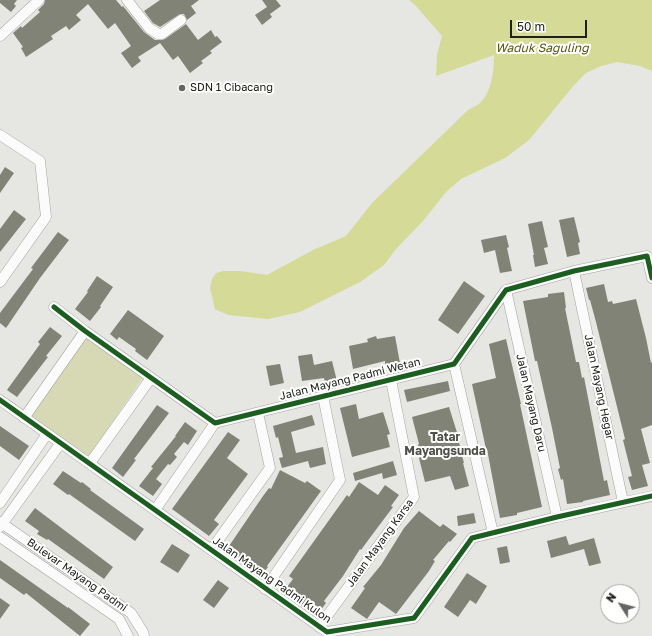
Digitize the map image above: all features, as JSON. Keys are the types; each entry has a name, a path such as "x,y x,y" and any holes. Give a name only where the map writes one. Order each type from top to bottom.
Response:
{"street":[{"path":"0,36 38,0"},
{"path":"127,0 149,28 158,34 162,34 181,20"},
{"path":"0,282 46,217 40,162 2,141"},
{"path":"493,533 454,364 506,290 574,271 647,256 652,278"},
{"name":"Jalan Mayang Hegar","path":"574,271 623,502"},
{"name":"Jalan Mayang Daru","path":"506,290 557,517"},
{"path":"54,307 85,331 215,423 155,510"},
{"path":"24,418 85,331"},
{"name":"Jalan Mayang Padmi Wetan","path":"215,423 454,364"},
{"path":"90,463 151,378"},
{"name":"Jalan Mayang Karsa","path":"319,627 414,497 390,380"},
{"path":"265,588 340,480 323,396"},
{"name":"Jalan Mayang Padmi Kulon","path":"0,400 327,632 414,618 472,538 652,496"},
{"path":"212,550 270,468 258,412"},
{"path":"0,503 47,434"},
{"path":"1,524 60,444"},
{"name":"Bulevar Mayang Padmi","path":"1,524 131,612 144,636"},
{"name":"Bulevar Mayang Padmi","path":"0,537 119,619 128,636"}],"shaded area":[{"path":"87,336 144,376 89,456 32,416"}],"water":[{"name":"Waduk Saguling","path":"409,0 652,0 652,71 640,66 617,62 601,66 586,73 575,84 529,140 505,158 461,179 446,192 423,221 396,249 384,265 360,282 300,312 268,319 228,315 215,309 210,288 212,279 216,273 223,271 240,271 267,275 313,250 346,236 372,203 467,111 479,104 484,98 492,80 494,55 436,76 437,55 442,36"}],"building":[{"path":"0,0 17,0 14,4 16,6 11,12 0,3"},
{"path":"45,0 116,0 122,7 123,6 144,32 155,40 165,39 186,24 198,40 211,30 215,37 217,36 222,42 210,51 212,53 201,61 203,63 190,73 178,56 173,60 160,43 138,57 141,61 132,68 121,53 131,46 115,23 108,29 88,4 76,15 81,20 69,30 66,26 51,36 53,39 26,57 21,48 23,47 13,33 21,26 22,28 40,12 38,10 44,4"},
{"path":"160,0 199,0 191,6 196,13 187,20 184,14 180,14 160,27 153,23 144,11"},
{"path":"262,0 276,0 281,6 270,14 272,17 262,25 255,15 267,7"},
{"path":"5,167 14,173 0,193 0,175"},
{"path":"14,210 26,219 0,252 0,229"},
{"path":"574,217 580,242 578,243 580,254 567,257 559,220"},
{"path":"542,221 548,247 544,248 548,264 535,267 528,224"},
{"path":"58,232 69,240 40,278 6,328 0,323 0,313 33,269 31,268"},
{"path":"506,235 512,271 500,273 495,250 484,253 481,240"},
{"path":"97,276 113,287 100,306 101,307 90,321 75,309 88,292 87,291"},
{"path":"464,281 485,296 458,334 438,320"},
{"path":"604,284 608,302 612,301 613,304 636,299 651,363 652,362 652,425 641,429 650,463 642,465 648,486 632,490 628,477 632,476 623,440 625,439 586,288"},
{"path":"564,292 565,308 576,362 579,362 582,378 584,377 604,481 607,480 610,495 583,502 567,504 563,479 561,480 558,469 560,468 552,428 537,361 535,361 523,301 548,297 548,294"},
{"path":"128,310 164,336 147,360 135,351 136,349 119,337 117,340 110,334"},
{"path":"50,327 62,336 46,356 48,357 17,397 7,390 40,344 38,342"},
{"path":"376,336 377,339 395,336 400,363 385,365 385,361 353,369 349,346 368,342 367,339"},
{"path":"506,339 542,507 517,513 517,515 500,518 487,449 472,384 496,378 489,344"},
{"path":"312,354 314,365 332,361 337,381 325,384 324,378 302,381 298,356"},
{"path":"280,364 284,383 270,386 266,366"},
{"path":"448,381 450,391 407,402 404,390"},
{"path":"356,404 359,419 383,412 390,434 387,435 390,447 352,457 340,408"},
{"path":"157,405 169,413 134,459 136,460 123,477 112,468"},
{"path":"449,407 460,442 463,463 469,486 455,490 450,476 425,482 419,458 421,457 419,444 412,417"},
{"path":"312,415 315,425 291,432 296,453 323,447 326,464 310,468 308,461 282,468 279,458 283,457 278,437 276,438 273,426"},
{"path":"185,422 197,431 188,445 184,442 174,454 177,457 170,465 168,464 156,479 162,484 153,496 139,486 153,468 151,467 176,436"},
{"path":"0,426 29,446 19,460 0,446"},
{"path":"228,432 240,440 227,458 248,474 214,520 219,524 209,536 172,509"},
{"path":"393,461 397,475 383,479 382,473 355,481 353,473"},
{"path":"280,470 305,483 307,481 321,491 262,575 227,549 263,496 269,488 271,489"},
{"path":"63,471 81,483 82,482 91,489 90,490 144,529 135,541 53,484"},
{"path":"359,482 378,495 385,485 399,495 391,506 393,507 361,550 360,549 343,576 324,601 326,603 317,615 284,591 293,579 289,576 347,495 349,497"},
{"path":"35,508 113,567 104,579 48,539 47,540 37,534 39,531 25,521"},
{"path":"419,511 440,527 443,524 457,534 433,560 435,561 429,571 396,614 379,602 367,619 351,608 365,588 363,587 381,565 404,528"},
{"path":"474,513 476,523 458,526 457,516"},
{"path":"566,536 569,545 594,538 601,563 589,566 584,549 551,558 547,541"},
{"path":"172,544 190,555 178,573 160,562"},
{"path":"507,546 510,562 500,564 497,548"},
{"path":"0,560 90,624 80,636 26,593 24,595 0,578"},
{"path":"467,573 487,586 476,604 470,600 458,617 444,607"},
{"path":"218,580 229,588 214,608 203,600"},
{"path":"0,598 10,605 0,619"}],"cycle path":[{"path":"54,307 85,331 215,423 454,364 506,290 574,271 647,256 652,278"},
{"path":"0,400 327,632 414,618 472,538 652,496"}],"place":[{"name":"SDN 1 Cibacang","path":"182,88"}],"district":[{"name":"Tatar Mayangsunda","path":"445,444"}]}
